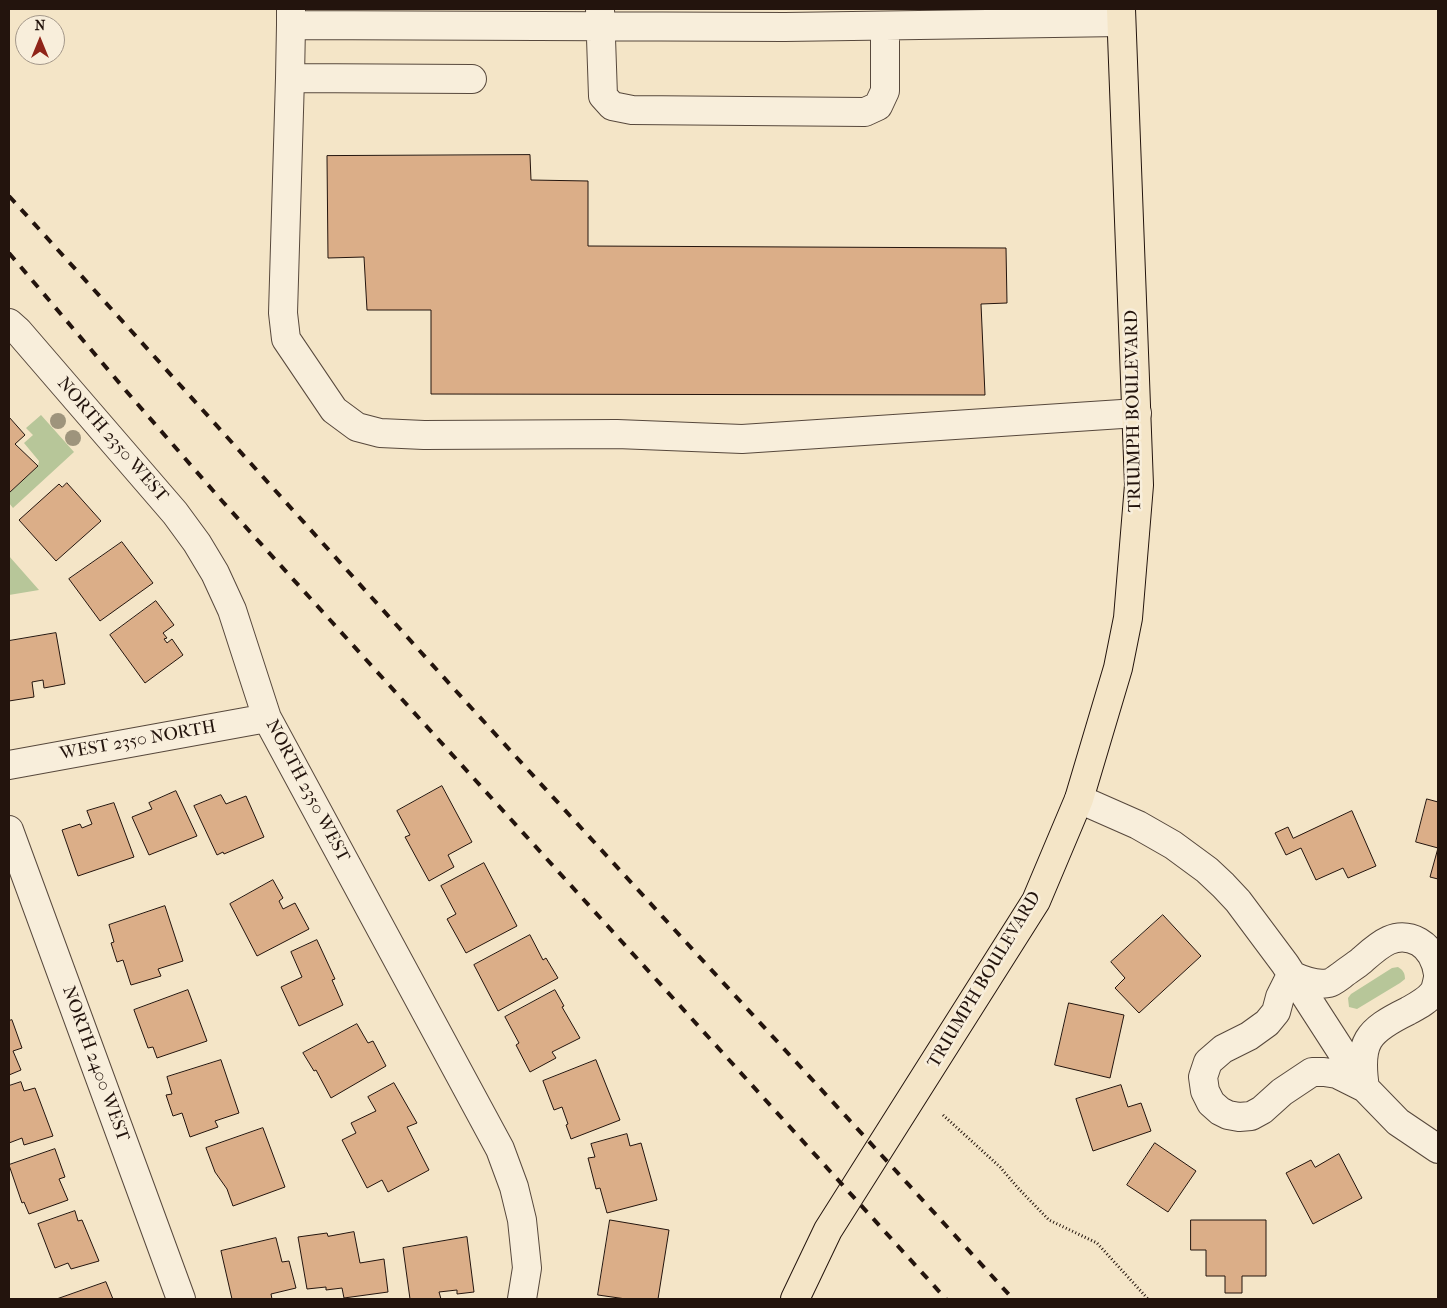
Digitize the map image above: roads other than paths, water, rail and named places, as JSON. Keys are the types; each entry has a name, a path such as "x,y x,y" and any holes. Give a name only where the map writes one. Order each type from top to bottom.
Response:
{"main road":[{"name":"TRIUMPH BOULEVARD","path":"795,1299 828,1230 1036,901 1079,800 1118,668 1128,618 1139,484 1121,15"}],"street":[{"path":"1121,15 885,26 600,18 291,17 284,313 286,340 334,410 357,427 380,433 617,434 742,439 1137,413"},
{"path":"600,18 603,96 612,106 632,110 865,112 878,106 885,91 885,26"},
{"path":"290,78 472,79"},
{"name":"NORTH 2350 WEST","path":"9,323 18,331 175,513 215,573 232,610 267,718 500,1149 514,1187 522,1220 527,1268 522,1299"},
{"name":"WEST 2350 NORTH","path":"9,765 267,718"},
{"path":"1079,800 1138,825 1173,845 1207,870 1238,900 1285,964 1365,1088 1398,1122 1438,1149"},
{"name":"NORTH 2400 WEST","path":"9,830 181,1299"},
{"path":"1292,975 1304,981 1330,983 1359,963 1379,944 1390,939 1402,938 1413,940 1430,952 1436,964 1438,976 1434,992 1419,1006 1393,1019 1376,1031 1366,1043 1362,1058 1365,1088"},
{"path":"1292,975 1280,997 1276,1012 1267,1023 1248,1036 1222,1049 1208,1062 1203,1077 1205,1091 1211,1103 1228,1115 1239,1117 1251,1116 1262,1110 1282,1092 1312,1072 1337,1074 1365,1088"}],"railway":[{"path":"9,196 456,691 1013,1299"},
{"path":"9,253 223,502 946,1299"}]}
